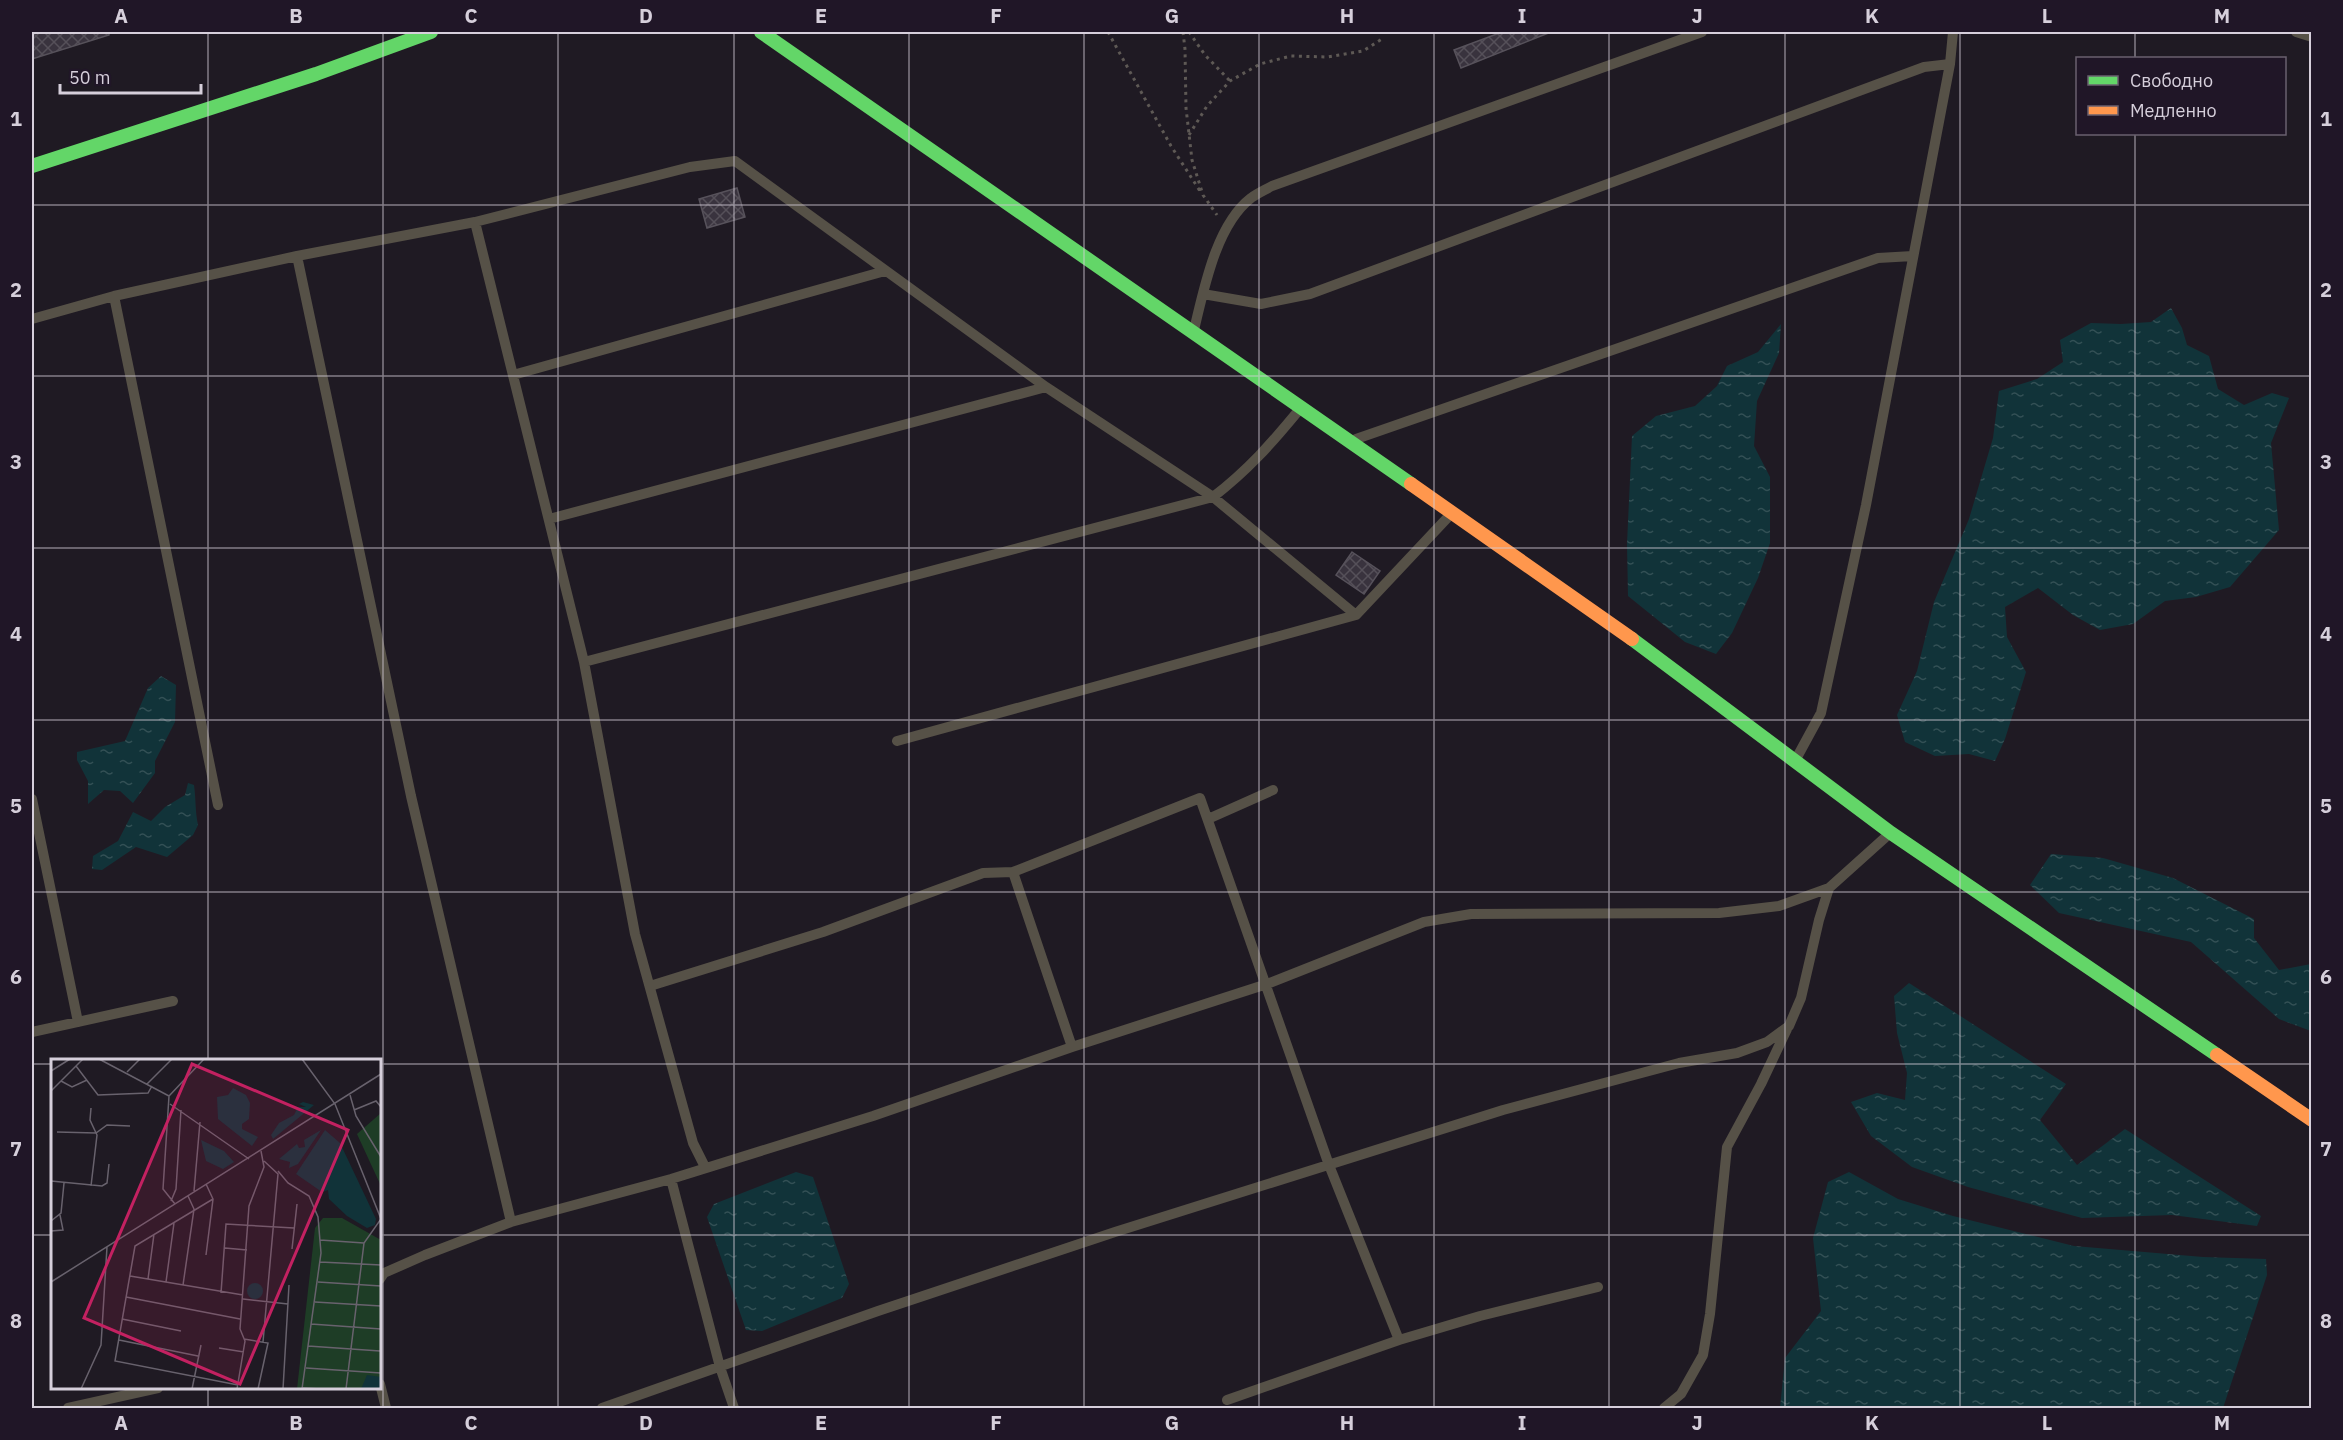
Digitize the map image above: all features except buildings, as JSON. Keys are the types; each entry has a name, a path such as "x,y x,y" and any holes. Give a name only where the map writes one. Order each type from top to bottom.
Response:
{"street":[{"path":"32,166 316,74 431,32"},
{"path":"761,32 1610,622 1891,833 2312,1120"}],"lane":[{"path":"1194,332 1218,247 1227,228 1250,198 1272,186 1702,32"},
{"path":"1794,762 1821,713 1866,505 1950,64 1953,32"},
{"path":"2296,32 2312,37"},
{"path":"1203,294 1261,304 1310,294 1924,66 1950,64"},
{"path":"32,319 114,296 297,256 475,222 690,167 735,161 1046,387 1213,497 1356,615"},
{"path":"475,222 584,662 635,934 693,1143 705,1167"},
{"path":"297,256 409,785 511,1222"},
{"path":"1350,441 1878,258 1913,256"},
{"path":"513,375 885,271"},
{"path":"114,296 218,805"},
{"path":"549,519 1046,387"},
{"path":"584,662 1213,497 1242,475 1301,408"},
{"path":"897,741 1356,615 1452,512"},
{"path":"1208,819 1273,790"},
{"path":"650,986 823,932 982,873 1013,872 1200,798 1329,1165 1399,1340"},
{"path":"32,799 78,1022"},
{"path":"381,1278 384,1273 425,1255 511,1222 671,1179 873,1116 1072,1047 1267,984 1424,922 1472,914 1719,913 1779,906 1829,888 1891,833"},
{"path":"1013,872 1072,1047"},
{"path":"1664,1408 1680,1394 1703,1355 1710,1314 1727,1147 1761,1084 1801,998 1829,888"},
{"path":"32,1032 173,1001"},
{"path":"602,1408 890,1307 1115,1232 1503,1110 1679,1063 1737,1053 1767,1042 1789,1026"},
{"path":"671,1179 720,1367 734,1408"},
{"path":"1227,1400 1399,1340 1480,1316 1598,1287"},
{"path":"381,1388 386,1408"},
{"path":"68,1408 154,1389"}],"path":[{"path":"1108,32 1171,146 1227,228"},
{"path":"1183,32 1186,108 1192,160 1203,195"},
{"path":"1189,32 1205,55 1230,81"},
{"path":"1189,135 1207,106 1230,81 1260,64 1291,56 1328,57 1363,51 1382,39"}],"water":[{"path":"2171,308 2182,328 2187,345 2209,356 2218,389 2244,405 2272,393 2289,398 2271,443 2279,530 2230,587 2196,597 2165,601 2133,624 2100,630 2073,615 2038,588 2005,607 2007,637 2026,672 2005,739 1995,761 1969,754 1935,756 1905,742 1897,715 1917,671 1934,602 1969,519 1993,438 1999,391 2037,379 2063,362 2060,340 2091,323 2151,322"},
{"path":"1781,324 1779,353 1757,401 1754,446 1770,477 1770,543 1758,578 1732,633 1716,654 1685,642 1628,596 1627,544 1632,436 1656,416 1695,406 1717,386 1727,366 1758,352"},
{"path":"161,676 176,685 175,722 155,761 155,773 133,803 120,791 104,790 88,804 88,781 77,760 77,752 125,741 148,688"},
{"path":"188,783 194,785 198,825 193,835 167,857 136,847 102,870 92,869 93,856 118,841 133,812 151,821 165,807 185,795"},
{"path":"2051,854 2103,858 2173,878 2254,919 2254,938 2279,970 2311,964 2311,1031 2279,1019 2191,942 2059,913 2030,885"},
{"path":"1909,983 2066,1084 2040,1120 2077,1165 2125,1129 2261,1216 2257,1226 2172,1215 2082,1218 1968,1187 1912,1167 1871,1136 1851,1102 1877,1093 1905,1100 1907,1073 1897,1033 1894,996"},
{"path":"796,1172 813,1177 849,1284 842,1298 762,1331 746,1330 707,1217 714,1204"},
{"path":"1849,1172 1898,1199 1953,1216 2074,1246 2203,1257 2266,1259 2267,1275 2223,1408 1780,1408 1785,1358 1821,1311 1813,1238 1828,1182"}],"traffic: fast":[{"path":"32,166 316,74 431,32"},
{"path":"761,32 1411,484"},
{"path":"1632,639 1891,833 2217,1055"}],"traffic: slow":[{"path":"1411,484 1632,639"},
{"path":"2217,1055 2312,1120"}]}
